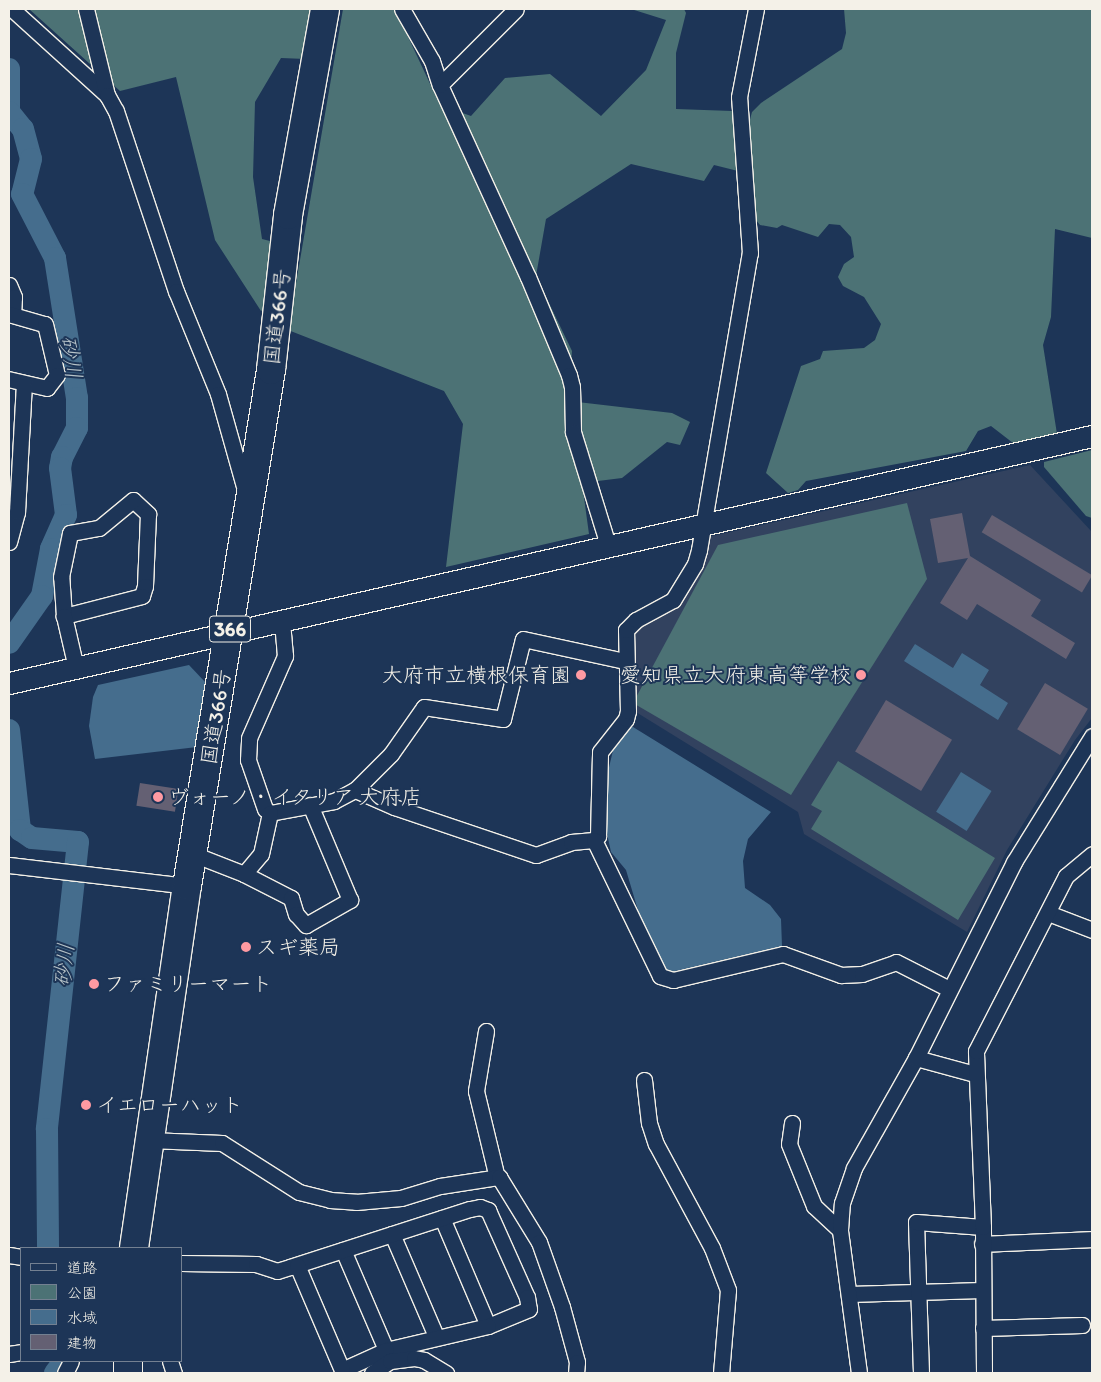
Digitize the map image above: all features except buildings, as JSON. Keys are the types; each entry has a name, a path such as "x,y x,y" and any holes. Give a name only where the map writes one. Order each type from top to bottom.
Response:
{"highway":[{"name":"国道366号","path":"134,1247 187,886 230,631 248,501 271,370 288,215 325,9"}],"street":[{"path":"12,9 107,95"},
{"path":"86,9 107,95 116,111 176,291 218,394 248,501"},
{"path":"402,9 432,61 440,85 528,277 568,375 572,387 573,432 609,548"},
{"path":"440,85 516,9"},
{"path":"355,790 394,807 536,854 572,842 594,840 598,836 600,820 600,752 626,719 628,711 625,661 626,630 636,620 673,600 695,564 702,528 750,253 739,97 756,9"},
{"path":"9,285 14,297 11,314 45,324 57,375 47,388 9,380"},
{"path":"9,542 13,511 16,447 24,384"},
{"path":"11,683 230,631 702,528 1092,436"},
{"path":"64,616 142,596 145,586 148,514 133,500 99,528 70,533 61,577 64,616 76,668"},
{"path":"282,621 285,656 249,738 248,760 265,809 270,813 334,801 355,790 391,754 424,707 503,719 523,639 625,661"},
{"path":"859,1373 840,1230 842,1203 854,1168 916,1058 1014,862 1092,736"},
{"path":"193,854 244,874 290,898 296,914 306,925 350,900 310,805"},
{"path":"244,874 261,854 270,813"},
{"path":"594,840 660,976 672,980 688,978 783,954 840,975 862,974 896,962 949,990"},
{"path":"984,1373 983,1227 975,1074 976,1051 1066,876 1092,854"},
{"path":"9,865 187,886"},
{"path":"1048,913 1092,930"},
{"path":"486,1031 476,1091 497,1178 539,1242 562,1307 576,1362 576,1373"},
{"path":"916,1058 975,1074"},
{"path":"644,1080 649,1123 656,1144 712,1248 728,1290 721,1373"},
{"path":"792,1123 790,1144 814,1206 840,1230"},
{"path":"150,1140 222,1143 299,1192 330,1200 356,1202 401,1198 440,1186 497,1178"},
{"path":"182,1263 256,1264 277,1272 297,1265 392,1234 480,1207 488,1210 529,1304 526,1312 488,1326 436,1336 386,1350 342,1370 297,1265"},
{"path":"442,1218 488,1326"},
{"path":"921,1373 916,1222 983,1227"},
{"path":"392,1234 436,1336"},
{"path":"982,1244 1092,1239"},
{"path":"343,1250 386,1350"},
{"path":"849,1294 919,1290 982,1290"},
{"path":"983,1328 1082,1325"},
{"path":"372,1373 390,1361 414,1358 424,1360 441,1372"}],"shaded area":[{"name":"愛知県立大府東高等学校","path":"1030,465 1092,532 1092,718 1075,740 1007,850 967,932 804,834 798,812 631,709 628,642 639,623 676,604 708,537"}],"green space":[{"path":"29,9 313,9 306,59 281,58 255,102 253,177 262,239 278,243 268,307 261,311 215,240 176,77 120,91"},
{"path":"343,9 395,9 440,105 471,116 505,78 550,74 601,116 646,70 666,20 631,9 684,9 686,13 676,53 676,109 732,111 738,171 714,165 704,181 631,164 546,219 536,276 572,351 569,401 672,413 690,422 680,445 667,442 622,478 582,483 589,534 446,567 463,424 444,391 288,330"},
{"path":"844,9 1092,9 1092,238 1055,229 1051,317 1043,345 1057,434 1013,443 991,426 978,431 966,451 806,481 798,490 788,493 766,473 801,366 820,359 823,351 864,348 875,340 881,324 864,297 843,286 838,277 844,264 854,257 851,237 840,225 829,224 818,237 782,225 777,228 760,225 756,220 748,127 752,112 761,103 842,49 846,33"},
{"path":"1092,450 1092,518 1086,516 1044,467 1044,462"},
{"path":"907,503 927,579 791,795 633,703 718,545"},
{"path":"838,761 995,858 958,920 811,829 822,811 811,805"}],"water":[{"path":"915,644 953,668 962,653 989,670 980,685 1008,703 998,720 904,661"},
{"path":"189,665 206,683 197,747 95,759 89,726 93,697 98,685"},
{"path":"633,727 771,812 748,839 743,861 745,888 770,905 781,919 782,946 671,972 663,967 643,927 626,870 611,852 604,820 606,780 615,742 626,728"},
{"path":"961,772 992,791 967,831 936,812"}],"waterway":[{"name":"砂川","path":"9,69 9,112 23,129 31,159 22,194 55,258 77,398 77,428 62,457 60,468 66,515 51,549 42,596 9,643"},
{"name":"砂川","path":"9,730 20,830 32,838 78,842 47,1129 48,1247"},
{"name":"砂川","path":"55,1373 63,1362"}],"place":[{"name":"大府市立横根保育園","path":"581,675"},
{"name":"愛知県立大府東高等学校","path":"861,675"},
{"name":"ヴォーノ・イタリア 大府店","path":"158,797"},
{"name":"スギ薬局","path":"246,947"},
{"name":"ファミリーマート","path":"94,984"},
{"name":"イエローハット","path":"86,1105"}]}
